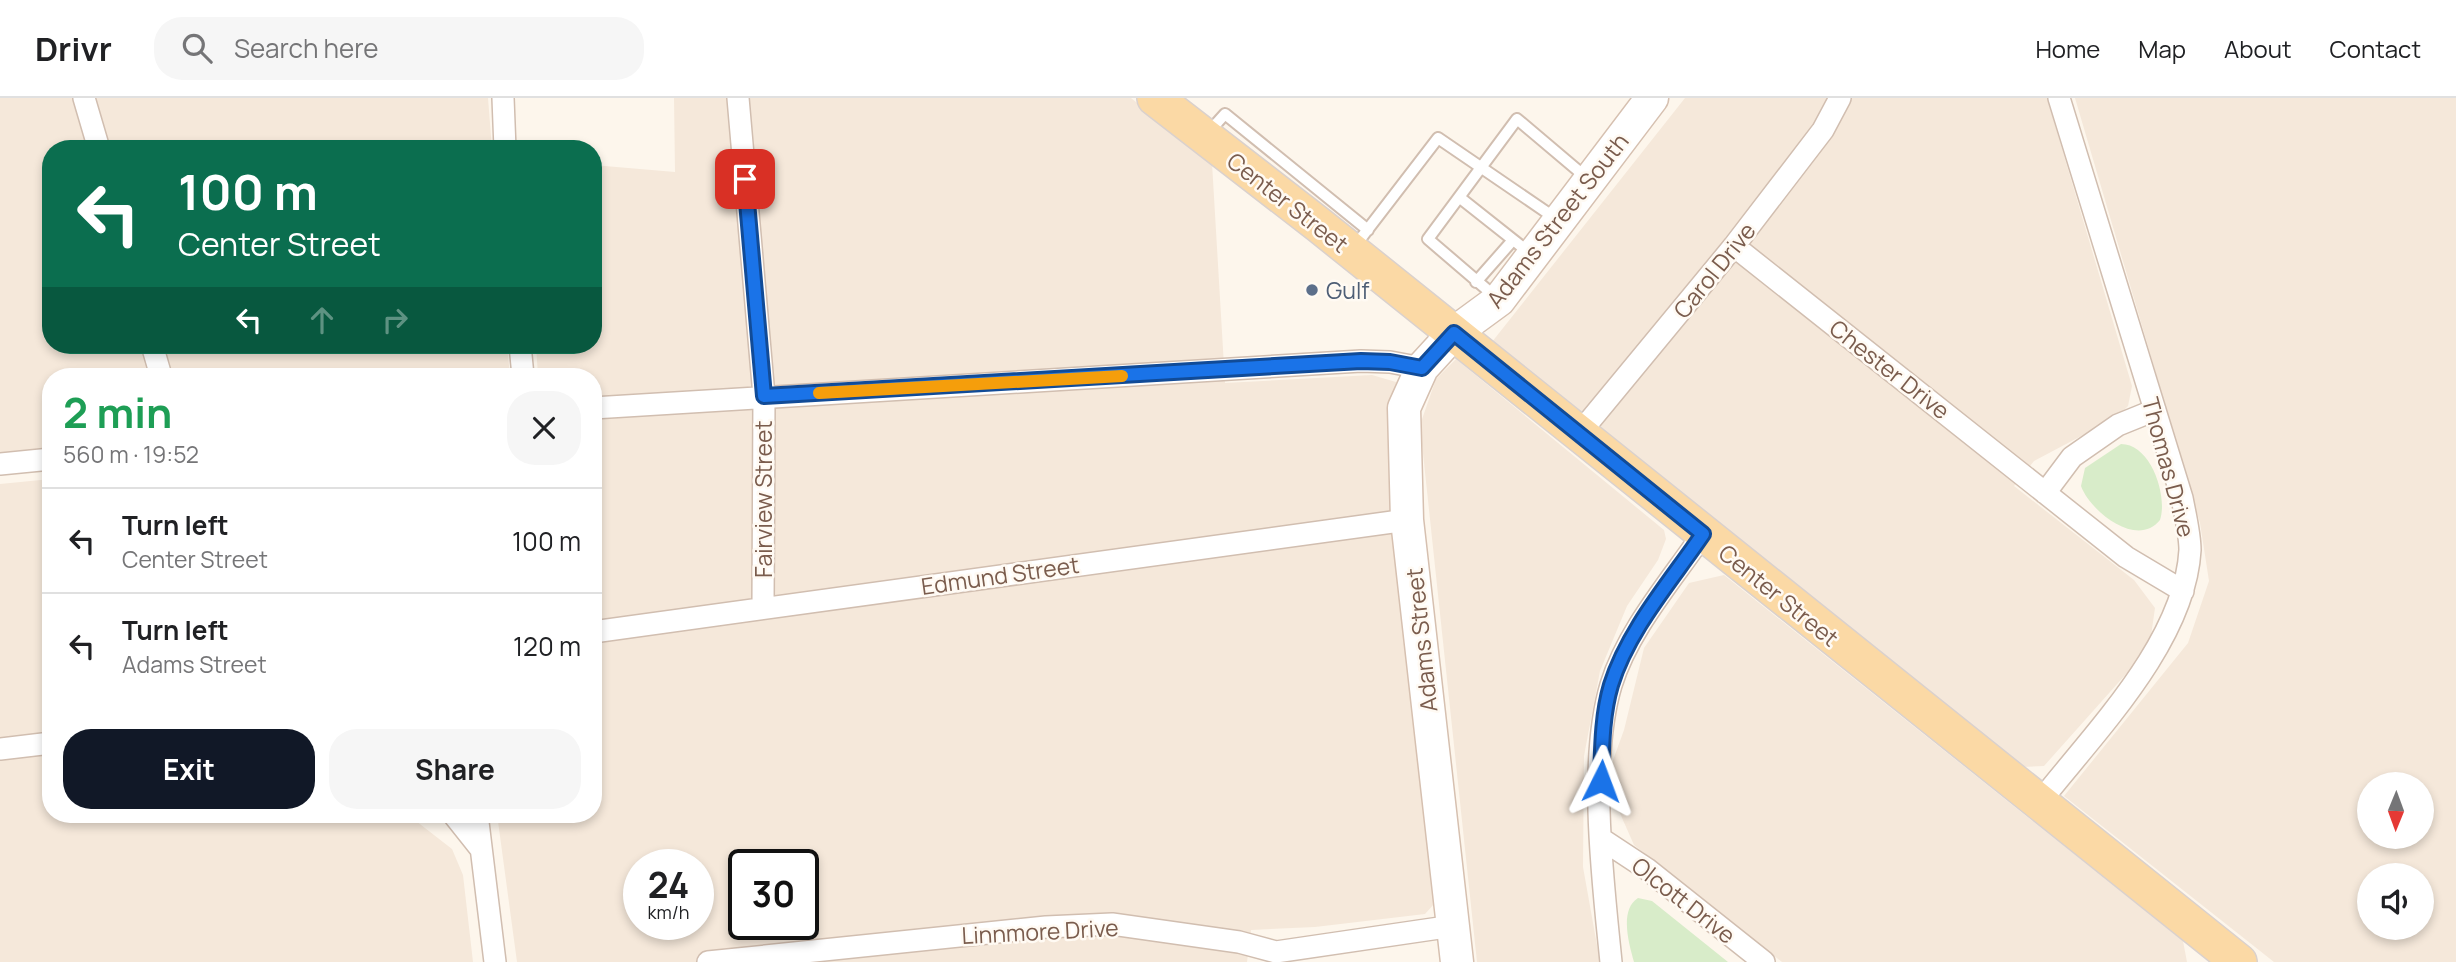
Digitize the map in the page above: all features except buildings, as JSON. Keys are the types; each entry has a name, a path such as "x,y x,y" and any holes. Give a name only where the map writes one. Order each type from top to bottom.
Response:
{"main road":[{"name":"Center Street","path":"1155,98 1205,137 1360,240 1454,333 2039,803 2227,959"},
{"name":"Adams Street South","path":"1454,333 1523,248 1560,221 1652,98"},
{"name":"Adams Street","path":"1454,333 1422,368 1404,408 1407,520 1457,962"}],"street":[{"path":"84,98 96,140"},
{"path":"503,98 505,140"},
{"name":"Fairview Street","path":"738,98 764,396 763,607"},
{"name":"Carol Drive","path":"1578,435 1734,246 1823,130 1840,98"},
{"name":"Thomas Drive","path":"2039,803 2159,650 2183,591 2190,549 2182,498 2059,98"},
{"name":"Chester Drive","path":"1734,246 2126,558 2183,591"},
{"path":"602,407 1361,361 1390,362 1422,368"},
{"path":"2045,493 2072,457 2119,425 2155,411"},
{"path":"0,464 42,459"},
{"name":"Edmund Street","path":"602,631 1407,520"},
{"name":"Olcott Drive","path":"1611,962 1603,840 1603,738 1611,685 1634,635 1703,534"},
{"path":"0,749 42,744"},
{"path":"460,823 480,848"},
{"path":"478,823 495,962"},
{"name":"Olcott Drive","path":"1603,840 1647,869 1764,962"},
{"name":"Linnmore Drive","path":"708,962 947,935 1112,924 1239,942 1274,957 1453,926"}],"lane":[{"path":"1488,291 1428,239 1482,170 1517,119 1590,181"},
{"path":"1360,240 1438,138 1560,221"},
{"path":"1459,197 1523,248"}],"shaded area":[{"path":"0,98 488,98 491,140 42,140 42,354 508,354 509,368 42,368 42,450 0,454"},
{"path":"674,98 1131,98 1212,163 1225,383 1372,375 1396,382 1435,903 1425,914 1315,927 1251,930 1247,962 517,962 498,823 602,823 602,368 537,368 537,354 602,354 602,166 675,172"},
{"path":"1685,98 2047,98 2132,386 2128,406 2117,417 2034,461 2014,486 2134,580 2155,608 2151,636 2143,655 2044,766 2020,767 1488,347"},
{"path":"2075,98 2456,98 2456,962 2274,962 2064,796 2188,643 2209,581 2200,523"},
{"path":"1456,359 1664,530 1666,539 1658,560 1627,606 1600,671 1584,756 1583,867 1600,962 1477,962 1420,425 1436,379"},
{"path":"42,480 42,823 419,823 452,849 463,875 473,962 0,962 0,484"},
{"path":"1724,575 2183,941 2187,962 1782,962 1634,845 1615,802 1608,774 1624,730 1644,648 1689,583"}],"green space":[{"path":"2121,444 2132,446 2141,452 2155,473 2162,510 2160,520 2150,528 2127,529 2115,523 2094,506 2081,486 2085,468"},
{"path":"1638,898 1652,901 1728,962 1634,962 1627,919 1632,903"}],"slow traffic":[{"path":"819,393 1122,376"}],"place":[{"name":"Gulf","path":"1312,290"}],"route":[{"path":"745,179 764,396 1361,361 1390,362 1422,368 1454,333 1703,534 1634,635 1611,685 1603,738 1601,781"}]}
